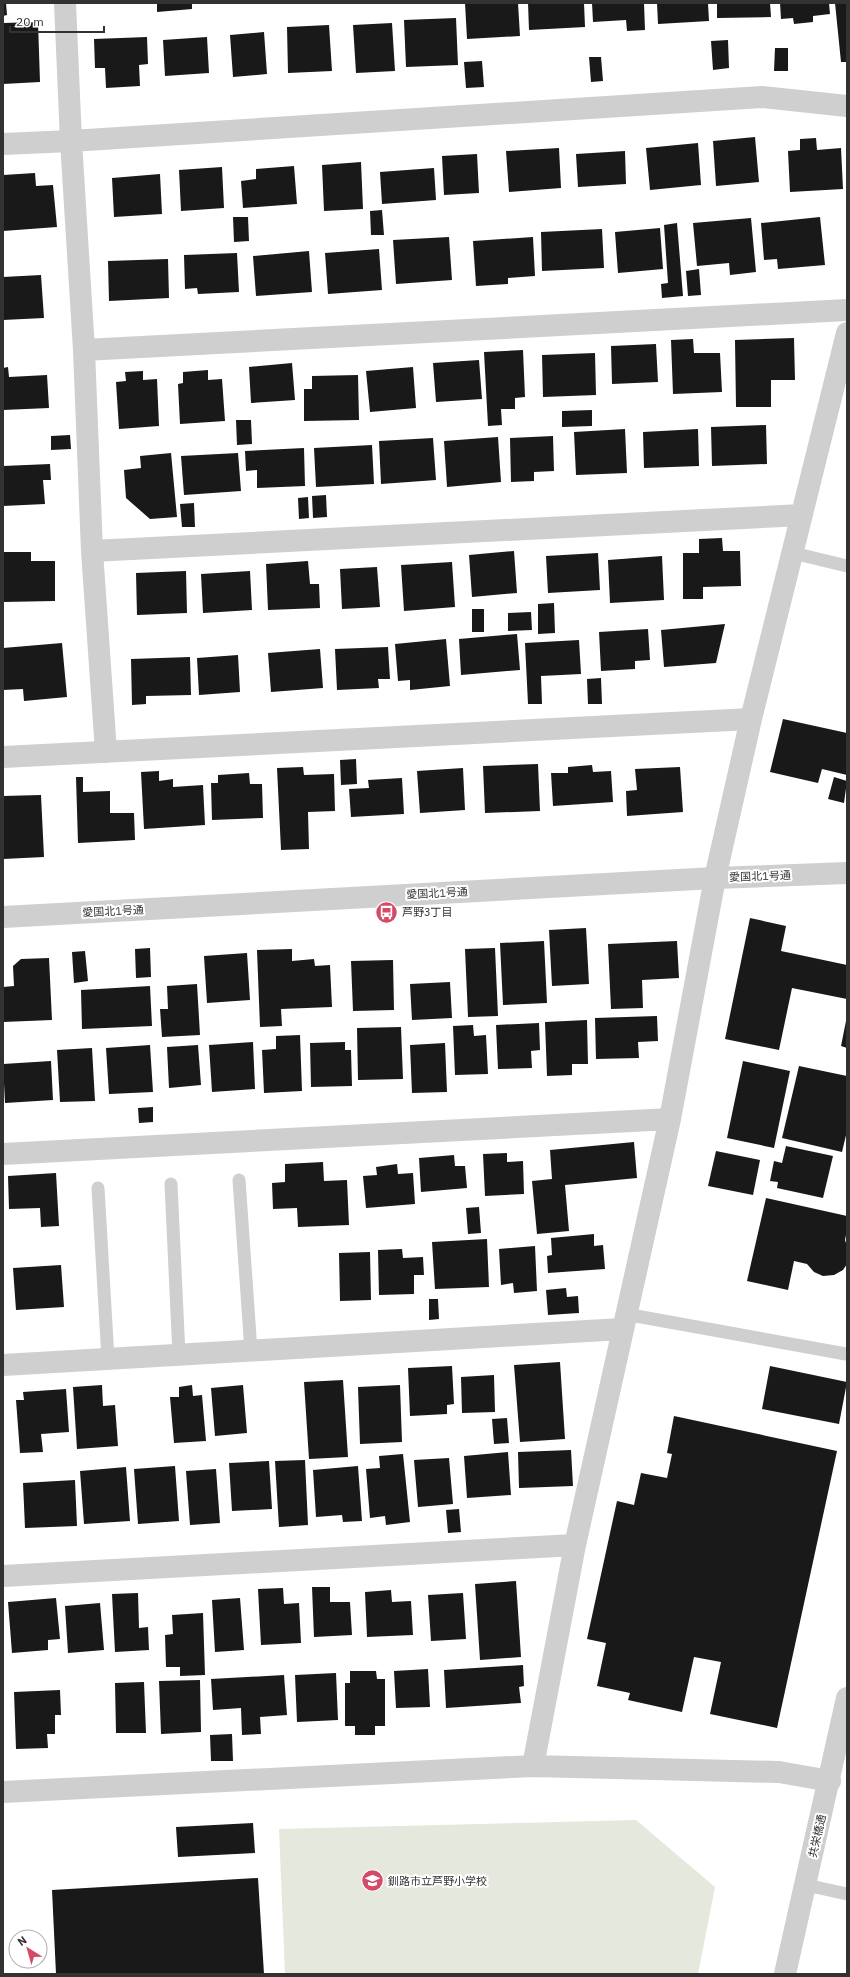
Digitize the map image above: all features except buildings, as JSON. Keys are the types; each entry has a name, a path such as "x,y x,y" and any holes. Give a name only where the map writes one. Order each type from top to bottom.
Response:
{"street":[{"path":"65,3 71,141 84,350 92,551 106,752"},
{"path":"3,144 71,141 762,97 847,106"},
{"path":"84,350 847,310"},
{"path":"533,1766 574,1545 670,1119 715,878 751,719 847,333"},
{"path":"92,551 802,515"},
{"path":"3,757 751,719"},
{"name":"愛国北1号通","path":"3,917 715,878 847,873"},
{"path":"3,1154 670,1119"},
{"path":"3,1365 251,1351 624,1321"},
{"path":"3,1576 574,1545"},
{"name":"共栄橋通","path":"785,1974 830,1781 847,1698"},
{"path":"3,1792 533,1766 779,1772 830,1781"}],"lane":[{"path":"793,553 847,566"},
{"path":"239,1180 251,1351"},
{"path":"170,1184 179,1355"},
{"path":"98,1188 108,1359"},
{"path":"624,1321 846,1354"},
{"path":"806,1885 847,1894"}],"shaded area":[{"path":"636,1820 715,1887 698,1974 285,1974 279,1829"}],"place":[{"name":"芦野3丁目","path":"387,912"},
{"name":"釧路市立芦野小学校","path":"372,1881"}]}
